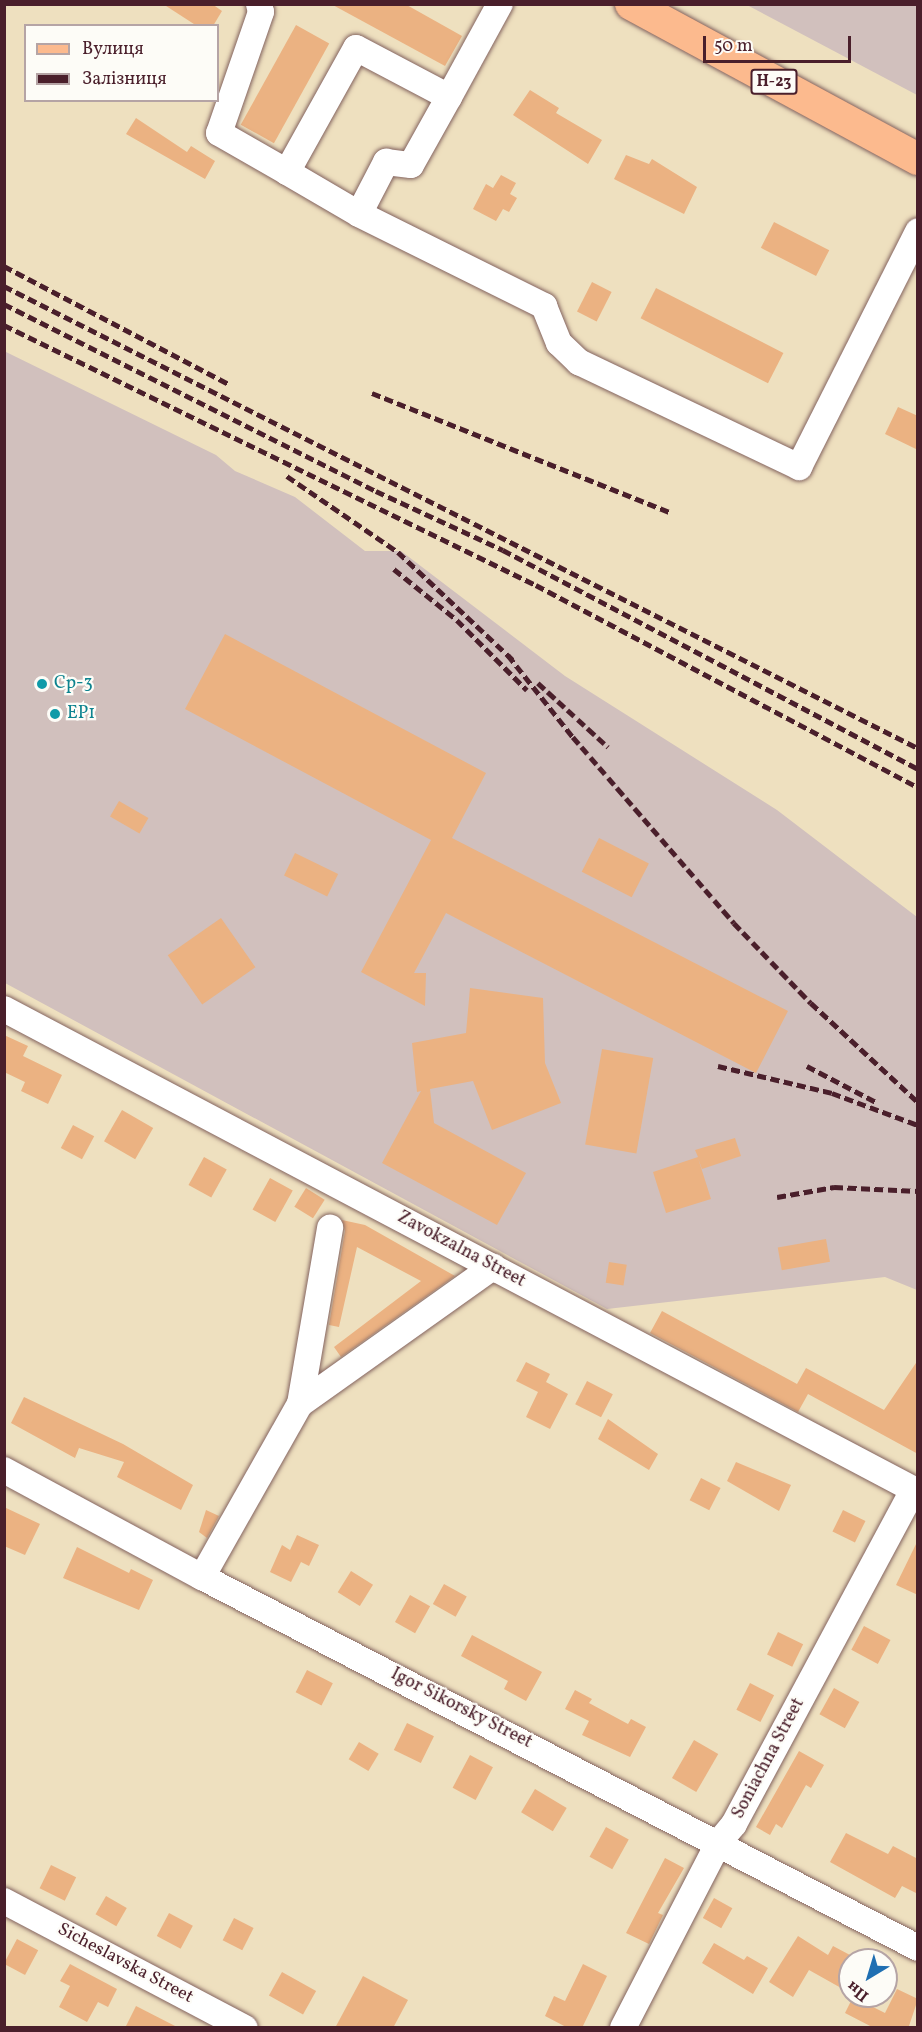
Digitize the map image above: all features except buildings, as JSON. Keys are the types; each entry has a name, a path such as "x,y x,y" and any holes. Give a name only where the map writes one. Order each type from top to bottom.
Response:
{"main road":[{"name":"Н-23","path":"631,4 918,159"}],"street":[{"path":"259,4 261,12 219,133 358,214 544,306 565,352 579,362 799,467 918,231"},
{"path":"358,214 386,162 411,165 500,4"},
{"path":"287,172 356,48 448,98"},
{"name":"Zavokzalna Street","path":"4,1009 915,1491"},
{"path":"202,1577 300,1404 330,1228"},
{"path":"300,1404 493,1267"},
{"name":"Igor Sikorsky Street","path":"4,1470 202,1577 719,1842 918,1948"},
{"name":"Soniachna Street","path":"623,2028 719,1842 734,1824 915,1491"},
{"name":"Sicheslavska Street","path":"4,1901 245,2028"}],"shaded area":[{"path":"747,5 917,5 917,95"},
{"path":"4,351 216,455 235,471 295,497 365,551 401,551 565,676 777,810 917,917 917,1290 885,1277 607,1309 5,983"}],"railway":[{"path":"4,266 231,385"},
{"path":"4,286 918,748"},
{"path":"4,304 376,491 503,550 918,769"},
{"path":"4,325 536,585 918,787"},
{"path":"372,393 669,512"},
{"path":"287,476 398,552 514,661"},
{"path":"394,569 457,620 527,690"},
{"path":"508,655 573,737 734,923 811,1003 918,1102"},
{"path":"538,683 608,747"},
{"path":"718,1066 832,1093 918,1125"},
{"path":"807,1066 878,1103"},
{"path":"777,1197 834,1187 918,1191"}],"place":[{"name":"Ср-3","path":"42,684"},
{"name":"ЕР1","path":"55,714"}]}
